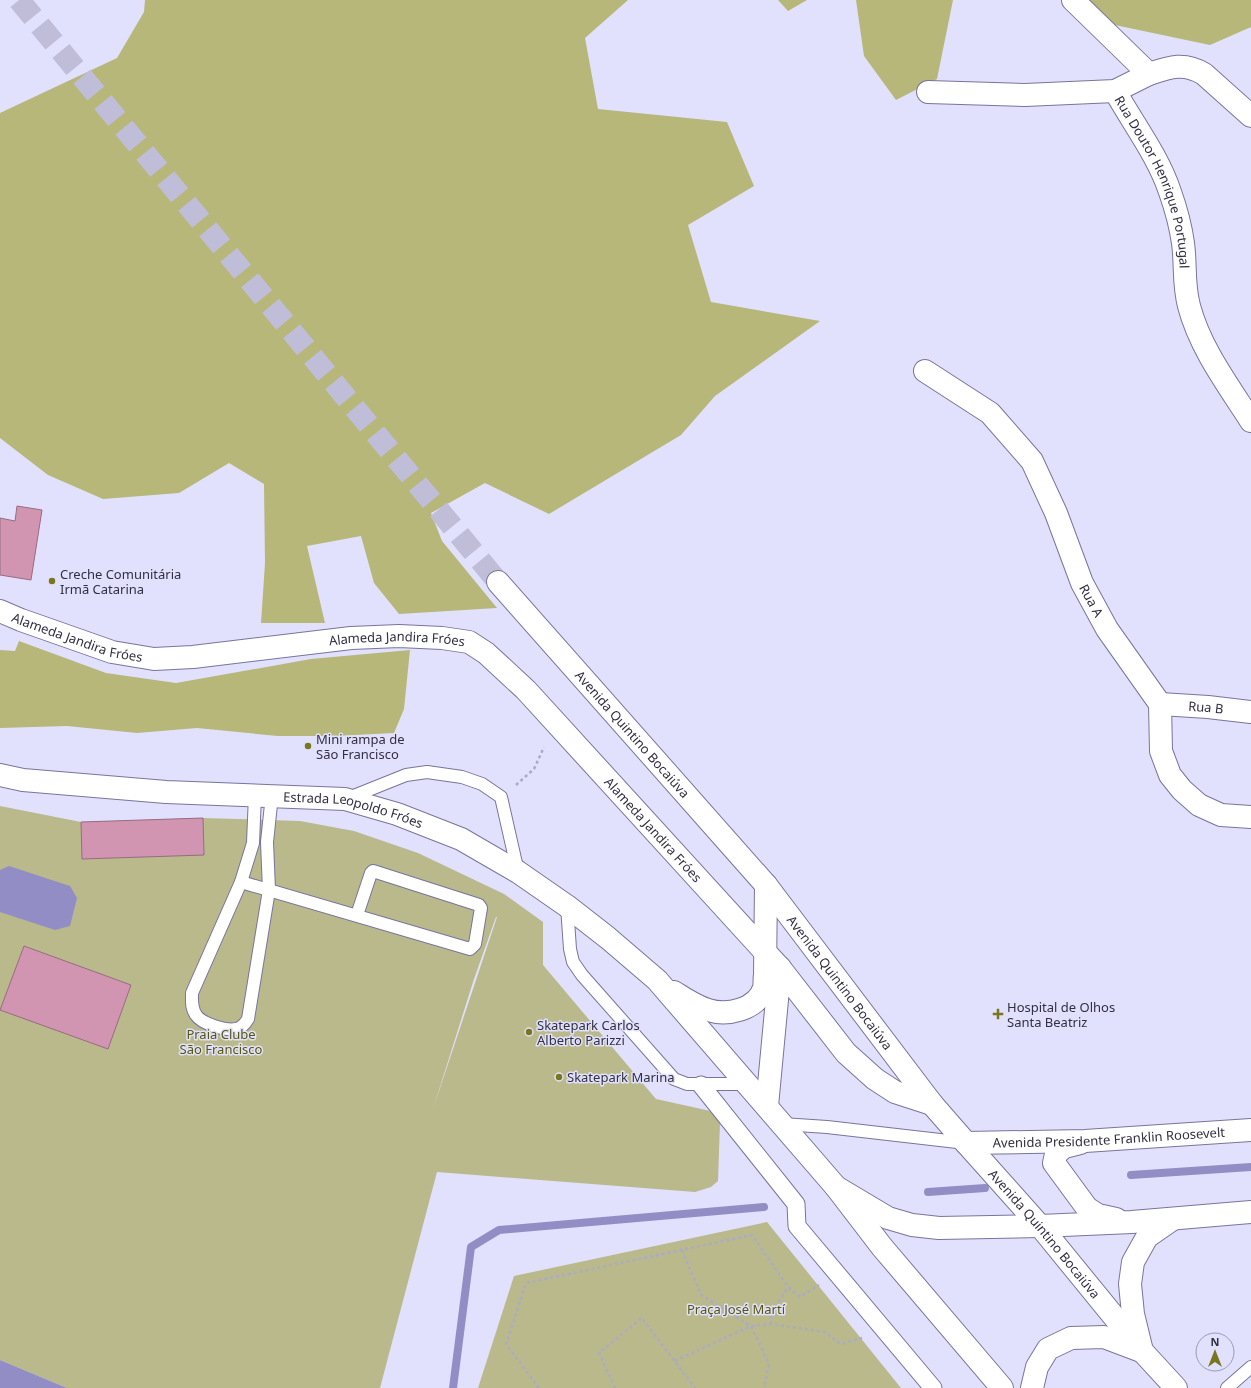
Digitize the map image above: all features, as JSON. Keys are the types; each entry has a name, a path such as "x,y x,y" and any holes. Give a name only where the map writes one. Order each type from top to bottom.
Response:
{"main road":[{"path":"1074,0 1149,74"},
{"path":"1115,91 1149,74 1173,67 1187,67 1196,69 1204,74 1251,116"},
{"name":"Rua Doutor Henrique Portugal","path":"928,92 1025,95 1115,91 1159,163 1170,193 1183,242 1184,284 1197,332 1213,361 1251,421"},
{"name":"Rua A","path":"925,371 990,412 1032,461 1056,513 1082,583 1107,629 1160,704"},
{"name":"Avenida Quintino Bocaiúva","path":"498,582 766,885 932,1104 1040,1226 1142,1351 1176,1388"},
{"name":"Alameda Jandira Fróes","path":"0,611 21,620 112,652 154,659 193,657 351,638 399,636 442,638 469,642 486,653 526,690 773,960 846,1053 874,1079 895,1092 932,1104"},
{"path":"1160,704 1161,750 1170,775 1182,790 1199,805 1221,815 1251,816"},
{"name":"Rua B","path":"1160,704 1251,712"},
{"name":"Estrada Leopoldo Fróes","path":"0,775 23,780 166,792 345,799 397,814 461,839 518,872 567,906 608,938 657,980"},
{"path":"766,885 773,960 767,1106"},
{"path":"657,980 690,1002 709,1010 722,1012 734,1011 752,1004 764,988 773,960"},
{"path":"657,980 836,1187 882,1247 1002,1388"},
{"name":"Avenida Presidente Franklin Roosevelt","path":"966,1143 1085,1141 1251,1130"},
{"path":"1085,1141 1064,1147 1056,1154 1054,1163 1086,1208 1098,1215 1132,1222"},
{"path":"836,1187 888,1218 912,1225 939,1228 1132,1222 1251,1212"},
{"path":"1142,1351 1133,1314 1130,1284 1133,1262 1147,1237 1176,1218"},
{"path":"1032,1388 1037,1367 1048,1349 1071,1338 1104,1337 1142,1351"}],"street":[{"path":"701,1085 796,1204 797,1226 933,1388"}],"lane":[{"path":"345,799 406,775 427,772 462,777 482,784 502,797 518,872"},
{"path":"264,795 270,890 248,1019 244,1025 237,1029 228,1029 205,1023 196,1016 192,1007 192,993 241,882 253,843 264,795"},
{"path":"241,882 357,915 470,950 475,944 481,908 479,905 373,871 357,915"},
{"path":"567,906 573,962 582,975 674,1079 687,1084 701,1085 747,1084"},
{"path":"782,1124 827,1127 966,1143"},
{"path":"1227,1388 1251,1367"}],"path":[{"path":"502,797 534,769 555,723"},
{"path":"539,1388 506,1344 526,1283 752,1235 788,1287 800,1297 837,1273"},
{"path":"682,1250 701,1295 751,1326 769,1364 764,1388"},
{"path":"770,1324 770,1314 788,1287"},
{"path":"615,1388 599,1353 642,1318 695,1388"},
{"path":"675,1361 751,1326 770,1324 825,1332 842,1344 886,1331"}],"green space":[{"path":"145,0 628,0 585,38 598,109 727,122 754,186 688,225 711,302 820,321 715,396 681,435 549,514 485,483 431,513 442,541 497,608 399,614 374,583 361,536 307,546 325,623 261,623 265,563 264,484 229,463 179,493 103,499 48,475 0,438 0,113 117,58 144,12"},
{"path":"778,0 807,0 788,11"},
{"path":"856,0 953,0 937,79 896,100 864,56"},
{"path":"1090,0 1251,0 1251,27 1210,45 1091,20"},
{"path":"19,641 106,673 176,683 311,659 410,650 404,709 394,733 335,736 278,736 197,728 137,733 67,726 0,728 0,650 15,651"},
{"name":"Praia Clube São Francisco","path":"0,806 81,822 203,818 300,821 354,831 418,853 504,894 543,922 543,965 656,1099 715,1112 720,1123 718,1181 711,1187 695,1192 437,1172 380,1388 67,1388 0,1360","holes":["497,917 433,1109 474,979"]},
{"name":"Praça José Martí","path":"767,1222 901,1388 478,1388 514,1276"}],"shaded area":[{"path":"9,866 70,886 77,898 70,926 55,930 0,912 0,870"},
{"path":"0,1360 67,1388 0,1388"}],"building":[{"path":"17,506 42,510 31,580 0,575 0,518 15,521"},
{"path":"203,818 204,855 82,859 81,822"},
{"path":"24,946 131,985 108,1049 0,1010"}],"waterway":[{"path":"1131,1175 1251,1167"},
{"path":"928,1192 985,1188"},
{"path":"453,1388 471,1247 499,1230 764,1207"}],"tunnel":[{"path":"19,0 498,582"}],"place":[{"name":"Creche Comunitária Irmã Catarina","path":"52,581"},
{"name":"Mini rampa de São Francisco","path":"308,746"},
{"name":"Hospital de Olhos Santa Beatriz","path":"998,1014"},
{"name":"Skatepark Carlos Alberto Parizzi","path":"529,1032"},
{"name":"Skatepark Marina","path":"559,1077"}]}
